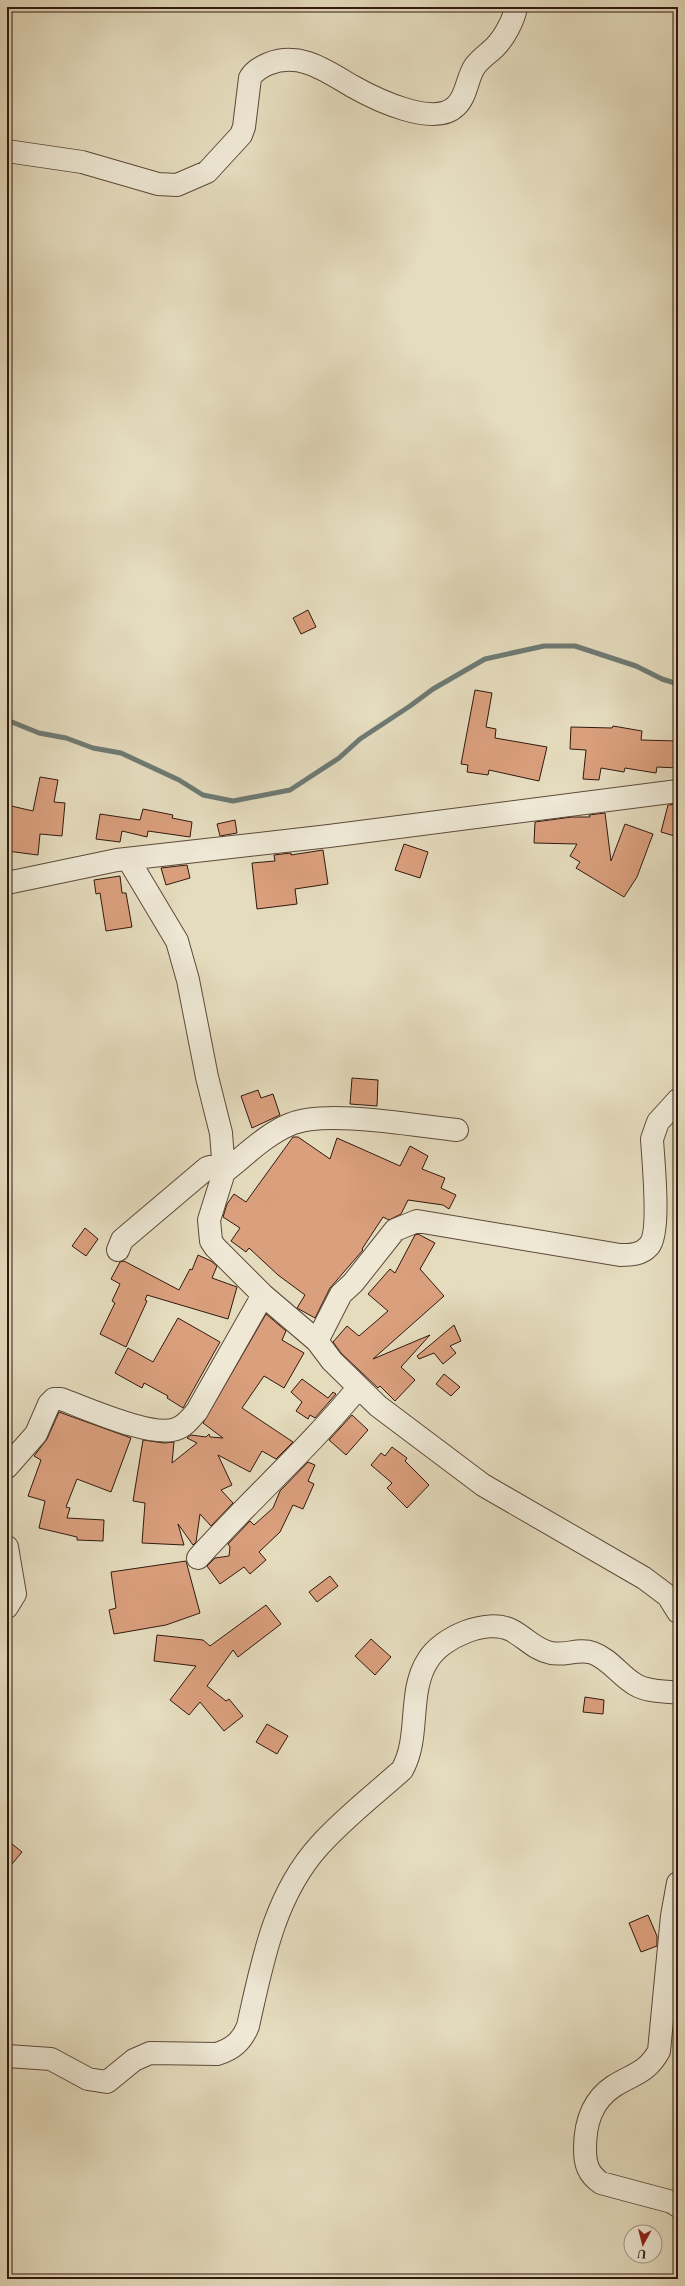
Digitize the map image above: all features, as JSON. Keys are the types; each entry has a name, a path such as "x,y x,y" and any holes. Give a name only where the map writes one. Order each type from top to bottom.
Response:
{"street":[{"path":"7,151 82,162 158,184 177,185 207,172 240,135 245,118 248,84 252,74 263,66 288,59 325,69 365,92 420,114 446,113 456,106 475,66 499,42 514,16 516,7"},
{"path":"7,883 128,859 678,791"},
{"path":"128,859 177,941 188,980 207,1077 220,1133 224,1167 209,1220 211,1241 262,1294 317,1341 332,1361 358,1388 384,1410 483,1485 644,1578 668,1596 678,1612"},
{"path":"317,1341 342,1294 353,1283 395,1230 406,1224 417,1222 620,1255 629,1255 644,1251 650,1246 656,1230 652,1139 654,1129 678,1100"},
{"path":"118,1250 122,1240 207,1168 224,1167 280,1130 306,1120 337,1118 457,1130"},
{"path":"7,1467 36,1434 49,1404 54,1399 61,1399 148,1430 166,1431 177,1429 188,1421 197,1411 262,1294"},
{"path":"198,1558 287,1464 324,1430 358,1388"},
{"path":"7,1547 15,1594 7,1607"},
{"path":"7,2056 51,2059 88,2080 107,2082 134,2060 150,2053 217,2054 228,2050 244,2037 248,2026 264,1951 278,1912 300,1872 318,1847 341,1823 402,1770 408,1760 411,1747 422,1672 428,1659 445,1643 479,1629 503,1627 512,1630 540,1649 550,1653 591,1652 599,1656 637,1686 678,1692"},
{"path":"678,1883 664,1987 659,2051 647,2068 613,2087 593,2106 585,2129 585,2164 592,2177 601,2183 672,2202 678,2206"}],"building":[{"path":"308,610 316,627 301,634 293,618"},
{"path":"475,690 492,693 486,727 496,729 495,738 547,747 539,781 489,770 488,775 467,772 468,765 461,764"},
{"path":"613,726 642,731 641,740 678,741 678,768 657,767 656,773 625,768 624,772 601,768 599,780 583,779 586,750 570,749 571,727 612,728"},
{"path":"40,777 58,780 54,802 65,803 62,836 40,834 38,855 7,851 7,805 33,811"},
{"path":"678,804 678,837 661,832 668,805"},
{"path":"143,809 173,815 172,818 192,822 190,837 148,831 147,837 122,831 120,842 96,839 100,814 140,820"},
{"path":"605,813 611,861 625,824 653,834 637,877 624,897 576,868 580,862 570,856 577,844 534,843 535,822 572,817 590,817 589,815"},
{"path":"235,820 237,833 220,836 217,824"},
{"path":"404,844 428,852 420,878 395,870"},
{"path":"323,850 328,884 295,889 297,904 257,909 252,863 275,861 274,855 291,853 291,855"},
{"path":"187,865 190,878 166,885 161,868"},
{"path":"120,876 122,893 126,893 132,927 106,931 100,893 96,894 94,880"},
{"path":"352,1078 378,1080 377,1106 350,1104"},
{"path":"258,1090 261,1098 273,1094 280,1115 252,1128 241,1096"},
{"path":"293,1137 298,1137 330,1159 337,1138 400,1166 410,1146 428,1156 422,1169 445,1178 441,1188 456,1195 449,1209 443,1205 408,1200 401,1214 389,1220 383,1217 362,1249 363,1250 330,1288 315,1318 297,1308 305,1295 278,1275 249,1248 246,1252 231,1241 240,1228 223,1217 227,1204 234,1194 246,1202"},
{"path":"85,1228 98,1239 86,1256 72,1246"},
{"path":"418,1234 435,1243 420,1269 444,1296 373,1359 430,1335 401,1367 415,1380 395,1401 380,1386 378,1388 341,1353 333,1342 347,1326 359,1336 388,1311 368,1294 390,1269 395,1273 415,1235"},
{"path":"198,1255 211,1261 217,1266 212,1278 237,1287 228,1319 147,1295 145,1300 147,1301 126,1347 100,1334 115,1303 112,1301 120,1284 111,1279 120,1262 124,1261 179,1290 190,1269 192,1270"},
{"path":"266,1314 286,1331 282,1340 304,1353 284,1388 264,1376 242,1408 293,1442 276,1459 262,1451 250,1472 218,1455 232,1485 221,1490 233,1503 211,1526 200,1514 196,1542 193,1545 178,1524 184,1545 142,1543 145,1503 133,1501 143,1440 164,1443 174,1442 172,1463 197,1443 187,1438 191,1435 206,1437 209,1434 210,1437 223,1438 203,1423"},
{"path":"178,1318 220,1342 183,1408 167,1398 168,1396 144,1383 142,1388 115,1373 128,1348 153,1362"},
{"path":"454,1325 461,1341 450,1346 456,1353 443,1364 434,1353 419,1359 417,1356"},
{"path":"444,1374 460,1387 451,1396 436,1384"},
{"path":"302,1379 328,1398 333,1392 336,1394 315,1418 310,1415 308,1419 296,1411 302,1402 291,1392"},
{"path":"59,1412 131,1438 111,1492 77,1479 66,1507 70,1508 67,1518 104,1520 103,1541 77,1540 77,1537 39,1528 45,1501 28,1496 41,1460 34,1456 47,1439"},
{"path":"352,1415 368,1430 346,1455 329,1440"},
{"path":"392,1447 407,1458 405,1461 429,1485 407,1508 387,1488 392,1483 371,1465 381,1453 385,1456"},
{"path":"308,1462 315,1465 308,1481 314,1484 303,1509 293,1505 280,1532 259,1552 266,1560 250,1574 244,1567 220,1584 207,1566 215,1558 229,1556 230,1547 228,1544 250,1521 254,1525 273,1508 280,1491"},
{"path":"186,1561 200,1613 166,1625 114,1634 109,1610 116,1608 111,1572"},
{"path":"330,1576 338,1586 317,1602 309,1592"},
{"path":"266,1605 281,1624 238,1657 233,1650 207,1686 226,1701 229,1699 243,1716 224,1731 200,1702 189,1715 170,1700 196,1666 154,1661 157,1635 203,1640 210,1646"},
{"path":"371,1639 391,1657 375,1675 355,1656"},
{"path":"585,1697 604,1700 603,1714 583,1712"},
{"path":"267,1724 288,1736 277,1754 256,1742"},
{"path":"7,1840 22,1852 7,1870"},
{"path":"648,1915 657,1936 657,1946 641,1952 629,1923"}],"waterway":[{"path":"7,720 39,733 66,738 93,748 121,753 179,780 203,795 233,801 290,790 339,758 360,739 433,689 485,659 544,646 575,646 636,666 662,679 678,684"}]}
